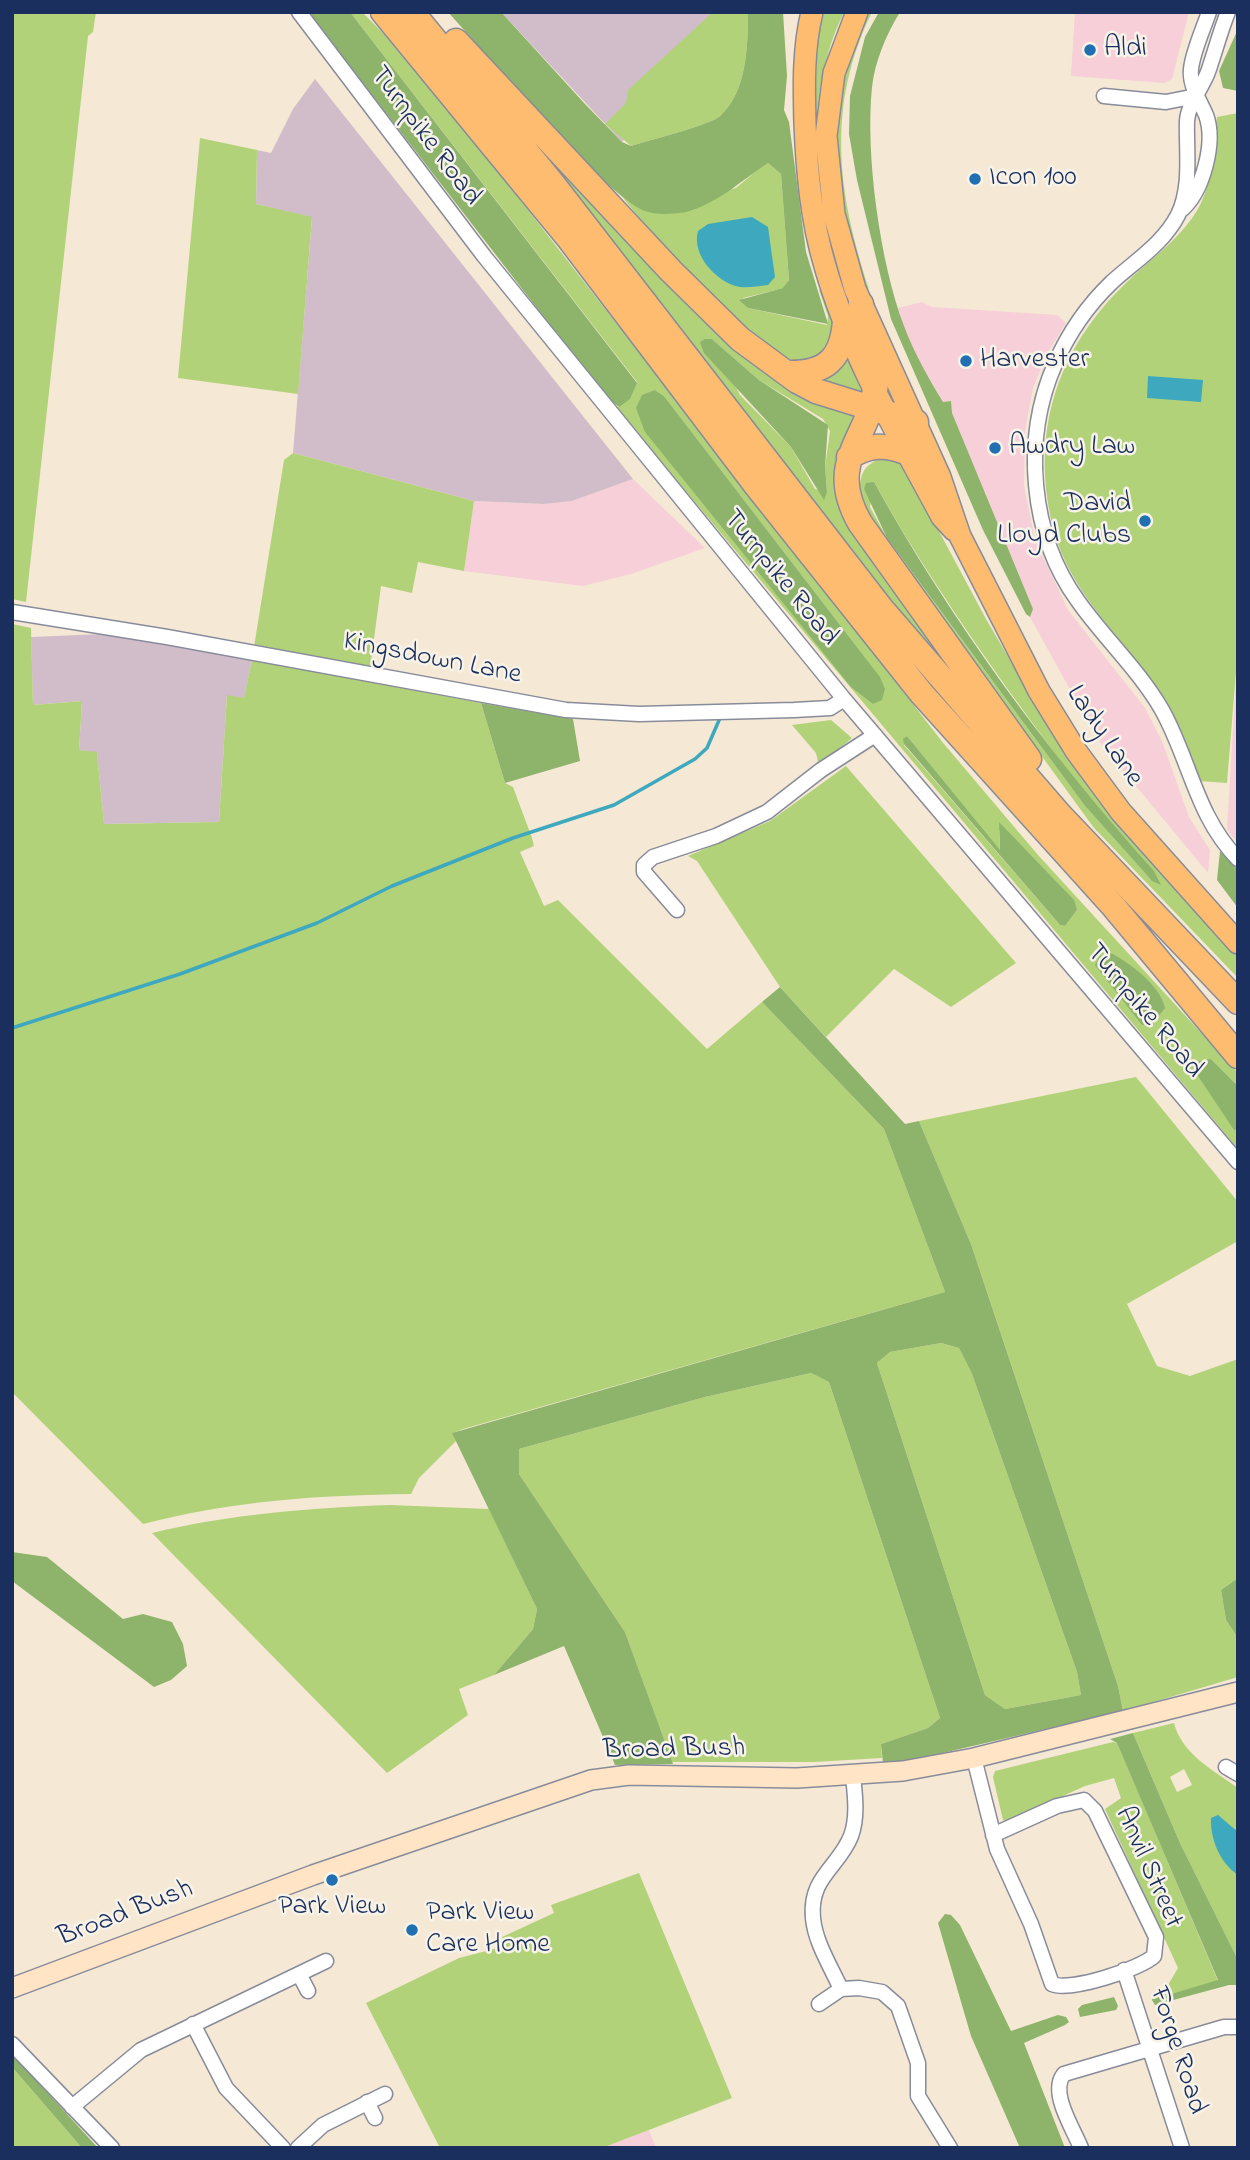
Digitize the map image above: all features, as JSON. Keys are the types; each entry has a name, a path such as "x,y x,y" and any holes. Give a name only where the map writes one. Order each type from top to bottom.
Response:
{"highway":[{"path":"383,12 570,240 799,541 922,694 1119,896 1238,1002"},
{"path":"412,12 613,260 881,608 1119,896 1238,1032"},
{"path":"429,12 704,306 740,339 816,391 878,402 916,422"},
{"path":"788,373 814,371 828,363 839,351 853,312 862,322 875,363 878,402 849,457 847,493 860,523 1119,896 1238,1056"},
{"path":"849,457 873,446 891,447 908,453"}],"main road":[{"path":"797,12 803,73 807,170 813,214 825,265 853,312"},
{"path":"803,73 812,12"},
{"path":"853,312 836,226 826,136 834,73 857,12"},
{"name":"Lady Lane","path":"853,312 916,422 952,505 960,536 1039,691 1076,751 1121,812 1238,943"},
{"name":"Lady Lane","path":"878,402 942,517 960,536"},
{"name":"Broad Bush","path":"12,1988 313,1875 591,1780 629,1775 853,1776 903,1771 974,1758 1238,1692"}],"street":[{"name":"Turnpike Road","path":"299,12 484,256 844,699 1238,1162"},
{"path":"1196,96 1190,71 1209,12"},
{"path":"1228,12 1207,74 1187,118 1189,150 1179,212 1158,242 1094,302 1061,352 1041,406 1036,444 1036,486 1045,535 1064,581 1161,709 1207,818 1238,859"},
{"path":"1104,96 1166,102 1196,96"},
{"name":"Kingsdown Lane","path":"12,612 180,639 566,710 639,714 820,709 830,708 844,699"},
{"path":"677,910 644,873 644,865 653,857 716,836 767,812 821,770 875,735"},
{"name":"Anvil Street","path":"974,1758 993,1835 1052,1984 1059,1987 1080,1984 1143,1964 1154,1956 1156,1937 1091,1805 1084,1800 1057,1806 993,1835"},
{"path":"841,1989 814,1926 813,1905 820,1881 852,1832 855,1793 853,1776"},
{"path":"72,2107 128,2058 326,1961"},
{"name":"Forge Road","path":"1124,1970 1182,2148"},
{"path":"299,1974 308,1991"},
{"path":"819,2004 841,1989 859,1988 882,1992 898,2006 918,2063 918,2096 950,2148"},
{"path":"193,2024 226,2088 284,2148"},
{"path":"1081,2148 1058,2091 1059,2081 1064,2074 1224,2027 1238,2027"},
{"path":"12,2044 113,2148"},
{"path":"298,2148 323,2125 385,2094"},
{"path":"367,2102 375,2118"}],"shaded area":[{"path":"501,12 748,12 622,142"},
{"path":"1075,12 1189,12 1172,79 1165,83 1071,76"},
{"path":"315,79 633,479 572,501 544,504 474,501 293,453 312,218 256,204 257,150 271,153 293,109"},
{"path":"922,302 932,307 1057,315 1066,323 1047,354 1033,388 1025,431 1024,486 1035,540 1068,610 1145,708 1162,741 1189,817 1210,850 1208,873 1098,740 1030,617 1033,609 952,413 951,401 943,402 915,354 903,325 898,308"},
{"path":"633,479 705,548 631,574 583,586 464,571 474,501 544,504 572,501"},
{"path":"102,634 252,660 244,699 227,696 219,822 104,824 97,753 79,750 82,701 33,705 31,637"},
{"path":"1238,647 1238,844 1227,829"},
{"path":"649,2130 656,2148 602,2148"}],"green space":[{"path":"12,12 96,12 93,32 88,36 26,602 12,599"},
{"path":"308,12 350,12 637,383 630,399 619,407 605,396"},
{"path":"350,12 362,12 383,33 493,165 944,744 1038,855 1238,1073 1238,1086 1211,1059 1234,1130 1238,1131 1238,1149 615,407 619,407 637,382","holes":["655,390 664,396 880,677","907,736 1000,851 999,830 1077,910 1065,926 1060,925 904,745"]},
{"path":"448,12 501,12 585,104 622,142 631,146 691,128 720,116 729,106 741,81 746,53 748,12 783,12 787,76 784,110 789,122 806,252 828,324 748,308 739,300 783,288 789,280 781,174 768,163 719,197 697,208 672,214 648,212 605,182 577,154"},
{"path":"713,12 748,12 744,67 736,94 729,106 720,116 704,124 631,146 605,124 626,103 628,90"},
{"path":"823,12 844,12 829,51 820,91 818,172 834,253 860,331 831,262 815,169 814,73"},
{"path":"867,12 872,12 857,47 848,81 842,115 841,149 850,218 869,289 864,286 854,251 841,182 838,149 843,81"},
{"path":"879,12 900,12 878,58 870,114 876,208 895,300 927,374 943,402 951,401 952,413 1033,609 1030,617 983,530 891,319 857,180 849,134 850,96 865,37"},
{"path":"1238,29 1238,91 1223,88 1219,71"},
{"name":"David Lloyd Clubs","path":"1238,113 1238,647 1227,783 1199,781 1185,742 1159,692 1071,573 1054,531 1047,495 1045,461 1047,427 1066,364 1103,307 1186,227 1200,205 1208,184 1217,117"},
{"path":"525,131 699,311 863,409 844,443 837,466 836,491 840,505 960,684 823,524","holes":["712,339 759,380 823,419 830,431 825,467 827,492 815,489 791,447 740,395"]},
{"path":"200,138 257,150 256,204 312,217 298,394 178,378"},
{"path":"767,162 781,174 789,280 784,288 743,298 748,308 827,325 828,316 819,290 823,290 831,324 829,341 818,354 803,360 787,359 770,350 725,313 623,198 648,212 736,188"},
{"path":"712,339 759,380 828,425 825,467 827,492 824,500 791,447 704,353 700,342"},
{"path":"848,358 867,395 818,382 831,375"},
{"path":"655,390 664,396 880,677 885,689 882,700 873,704 851,687 645,432 636,408 642,395"},
{"path":"293,453 474,501 464,571 418,562 412,593 381,586 370,669 254,647 284,460"},
{"path":"885,457 903,464 986,619 1044,718 1172,884 1238,955 1238,978 1094,828 862,509 860,483 864,471","holes":["874,482 937,586 1006,686 1152,881 1085,806 887,538 870,507"]},
{"path":"874,482 968,635 1039,733 1154,871 1161,885 1152,881 1085,806 887,538 864,489 866,483"},
{"path":"12,624 31,628 33,705 82,701 79,750 97,752 104,824 219,822 227,695 244,698 252,660 481,703 505,783 513,787 532,838 534,846 520,852 544,906 558,900 707,1049 762,1002 884,1129 945,1292 463,1429 453,1433 456,1441 419,1478 411,1494 276,1501 209,1510 143,1524 12,1392"},
{"path":"481,703 573,719 580,761 505,783"},
{"path":"831,720 852,738 819,766 816,753 792,725"},
{"path":"907,736 1000,850 999,822 1074,900 1077,910 1065,926 1060,925 904,744 903,739"},
{"path":"846,766 1016,963 951,1007 894,969 826,1037 780,987 697,861 688,856 770,821"},
{"path":"1220,851 1238,870 1238,908 1217,880"},
{"path":"1111,953 1136,969 1151,983 1162,999 1165,1008 1153,1023 1142,1025 1095,965 1100,956"},
{"path":"780,987 905,1124 919,1121 971,1244 1118,1686 1123,1711 904,1762 883,1763 881,1744 928,1728 940,1718 829,1382 811,1373 705,1397 519,1449 519,1474 625,1632 673,1764 615,1765 564,1646 494,1675 533,1629 537,1609 452,1433 945,1292 884,1129 762,1002","holes":["941,1343 959,1348 972,1374 1077,1672 1081,1695 1005,1709 985,1695 877,1363 890,1352"]},
{"path":"1211,1059 1238,1086 1238,1131 1234,1130 1194,1070 1199,1061"},
{"path":"1136,1077 1238,1202 1238,1241 1127,1304 1157,1366 1190,1376 1238,1359 1238,1578 1221,1590 1226,1620 1238,1638 1238,1677 1123,1711 1118,1686 971,1244 919,1121"},
{"path":"941,1343 959,1348 972,1374 1077,1672 1081,1695 1005,1709 985,1695 877,1363 890,1352"},
{"path":"811,1373 829,1382 940,1718 928,1728 881,1744 882,1758 814,1762 672,1762 625,1632 519,1474 519,1449 705,1397"},
{"path":"390,1505 489,1509 537,1609 533,1629 494,1675 459,1689 468,1715 387,1773 152,1533 270,1513"},
{"path":"12,1552 47,1557 123,1619 143,1614 172,1622 183,1644 187,1666 171,1680 154,1687 12,1581"},
{"path":"1238,1578 1238,1638 1226,1620 1221,1590"},
{"path":"1174,1723 1178,1734 1191,1752 1238,1788 1238,1960 1180,1843 1133,1733","holes":["1184,1769 1192,1785 1177,1792 1170,1777"]},
{"path":"1133,1733 1180,1843 1238,1960 1238,1985 1229,1985 1155,2005 1152,2000 1154,1995 1161,1997 1218,1980 1117,1743 1110,1739"},
{"path":"1117,1743 1128,1768 1218,1981 1161,1997 1178,1968 1105,1809 1121,1798 1114,1778 1085,1786 1008,1821 1003,1820 993,1777 995,1771"},
{"path":"639,1873 732,2098 602,2148 440,2148 366,2003 459,1958 502,1947 502,1937 554,1913 551,1905"},
{"path":"945,1914 951,1915 960,1925 1011,2031 1058,2015 1066,2017 1069,2022 1024,2043 1065,2148 1020,2148 971,2036 938,1923"},
{"path":"1114,1997 1118,2006 1116,2010 1080,2017 1078,2009 1082,2005"},
{"path":"12,2054 98,2148 82,2148 12,2067"},
{"path":"12,2067 82,2148 12,2148"}],"water":[{"path":"752,217 768,227 775,277 768,285 740,287 715,274 702,258 698,249 698,231 708,224"},
{"path":"1148,376 1203,380 1201,402 1147,398"},
{"path":"1218,1815 1238,1832 1238,1875 1226,1864 1214,1842 1211,1818"}],"waterway":[{"path":"12,1028 180,974 317,923 392,886 513,838 614,805 695,759 707,748 720,718"}],"place":[{"name":"Aldi","path":"1090,50"},
{"name":"Icon 100","path":"975,179"},
{"name":"Harvester","path":"966,361"},
{"name":"Awdry Law","path":"995,448"},
{"name":"David Lloyd Clubs","path":"1145,521"},
{"name":"Park View","path":"332,1880"},
{"name":"Park View Care Home","path":"412,1930"}]}
